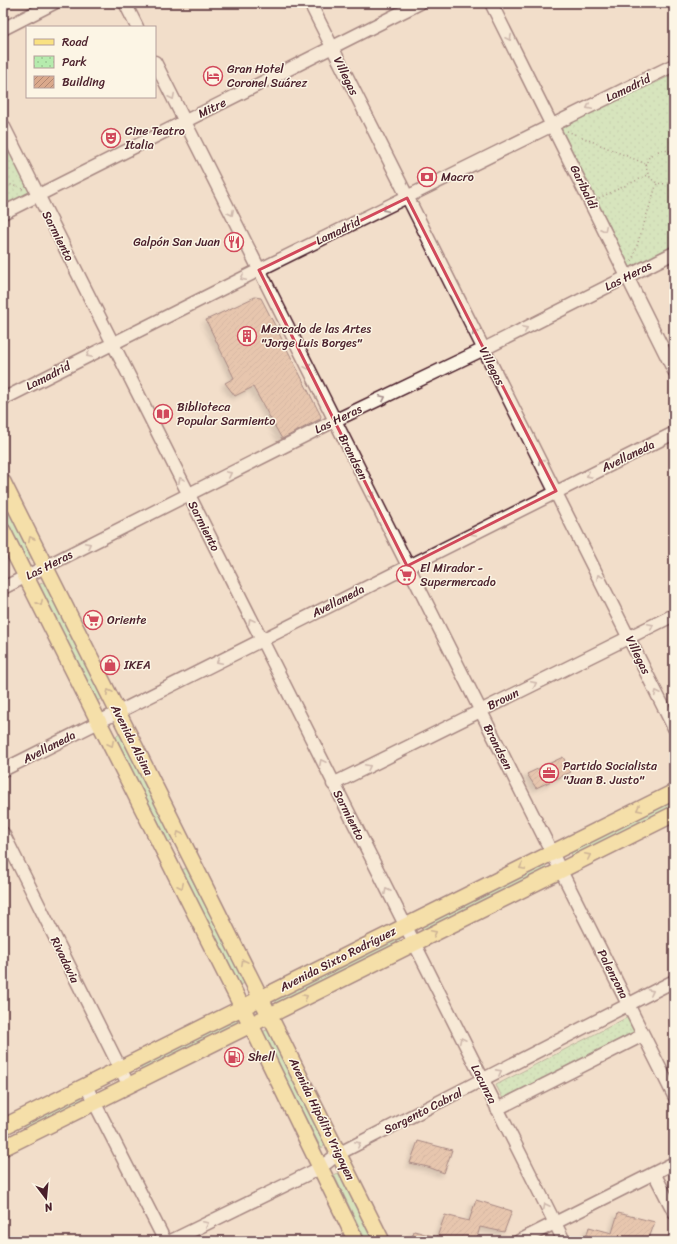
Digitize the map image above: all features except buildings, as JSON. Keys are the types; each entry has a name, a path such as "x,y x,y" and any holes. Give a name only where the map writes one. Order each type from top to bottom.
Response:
{"main road":[{"name":"Avenida Alsina","path":"3,482 262,997"},
{"name":"Avenida Alsina","path":"3,531 242,1007"},
{"name":"Avenida Sixto Rodríguez","path":"3,1127 674,792"},
{"name":"Avenida Sixto Rodríguez","path":"7,1146 674,814"},
{"path":"168,859 187,849"},
{"name":"Avenida Hipólito Yrigoyen","path":"262,997 382,1241"},
{"name":"Avenida Hipólito Yrigoyen","path":"242,1007 356,1241"}],"street":[{"path":"3,29 54,3"},
{"path":"125,3 136,26"},
{"name":"Villegas","path":"310,3 674,728"},
{"name":"Mitre","path":"3,213 420,3"},
{"name":"Garibaldi","path":"492,3 674,371"},
{"name":"Brandsen","path":"156,64 334,421 552,852"},
{"name":"Lamadrid","path":"3,399 259,270 674,65"},
{"name":"Sarmiento","path":"3,125 405,926"},
{"name":"Las Heras","path":"3,588 334,421 484,349 674,253"},
{"name":"Avellaneda","path":"3,770 674,433"},
{"name":"Brown","path":"333,784 480,710 629,638 674,614"},
{"name":"Rivadavia","path":"3,833 129,1086"},
{"name":"Palenzona","path":"552,852 674,1096"},
{"name":"Lacunza","path":"405,926 564,1241"},
{"name":"Sargento Cabral","path":"171,1241 320,1168 338,1154 674,981"},
{"path":"497,1109 643,1035"},
{"path":"86,1086 165,1241"},
{"path":"3,1127 7,1146"},
{"path":"519,1241 674,1163"},
{"path":"654,1173 674,1212"}],"path":[{"path":"553,124 646,164"},
{"path":"670,151 674,139"},
{"path":"674,154 670,151 658,151 652,154 646,164 648,175 657,183 667,183 674,180"},
{"path":"596,199 648,175"},
{"path":"3,182 38,195"},
{"path":"627,277 657,183"}],"highlighted area":[{"path":"407,198 556,491 407,566 259,270"}],"green space":[{"path":"674,74 674,245 630,267 561,128"},
{"path":"3,137 31,192 3,206"},
{"path":"3,497 33,557 27,561 3,514"},
{"path":"45,582 103,698 97,701 38,585"},
{"path":"121,733 174,840 167,843 115,737"},
{"path":"674,795 674,807 573,857 569,848"},
{"path":"543,862 548,871 423,933 419,924"},
{"path":"186,868 245,983 238,986 180,871"},
{"path":"397,934 401,943 277,1005 272,996"},
{"path":"237,1015 242,1024 143,1073 139,1064"},
{"path":"628,1017 636,1033 504,1101 496,1085"},
{"path":"269,1029 327,1145 321,1148 262,1032"},
{"path":"79,1092 84,1102 26,1131 21,1121"},
{"path":"340,1172 375,1241 366,1241 334,1175"}],"place":[{"name":"Gran Hotel Coronel Suárez","path":"213,76"},
{"name":"Cine Teatro Italia","path":"111,138"},
{"name":"Macro","path":"427,177"},
{"name":"Galpón San Juan","path":"234,242"},
{"name":"Mercado de las Artes \"Jorge Luis Borges\"","path":"247,336"},
{"name":"Biblioteca Popular Sarmiento","path":"163,414"},
{"name":"El Mirador - Supermercado","path":"406,575"},
{"name":"Oriente","path":"93,620"},
{"name":"IKEA","path":"110,665"},
{"name":"Partido Socialista \"Juan B. Justo\"","path":"549,773"},
{"name":"Shell","path":"234,1057"}]}
